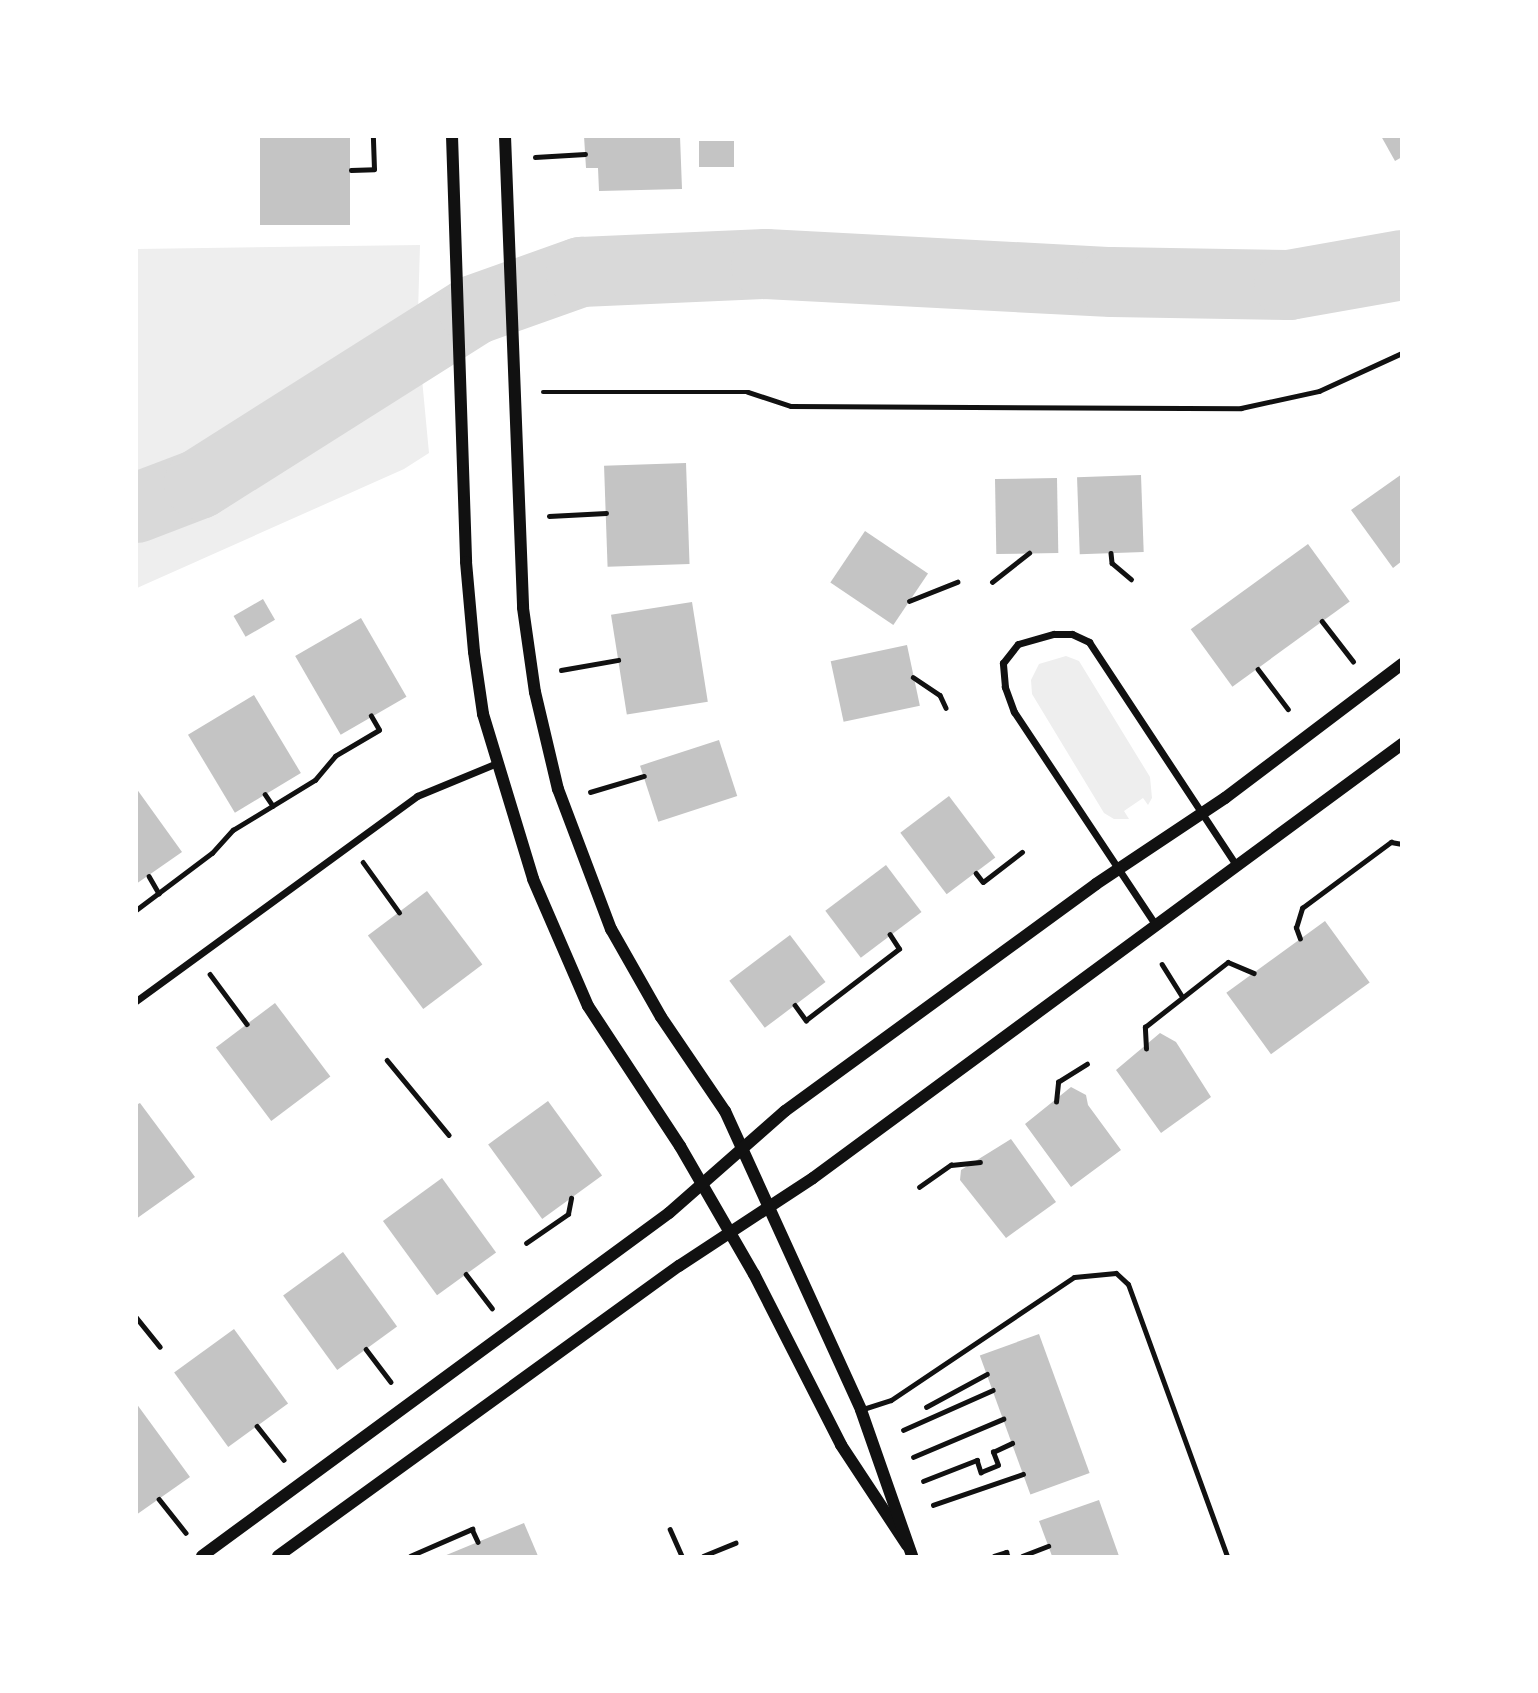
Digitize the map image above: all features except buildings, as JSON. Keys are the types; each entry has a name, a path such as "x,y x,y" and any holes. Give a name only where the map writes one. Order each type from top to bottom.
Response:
{"street":[{"path":"452,136 459,383 474,652 483,715 533,879 569,969 604,1034 701,1184 730,1233 841,1445 910,1551"},
{"path":"505,136 511,359 523,608 535,692 558,789 611,929 662,1017 725,1111 861,1410 910,1551"},
{"path":"1155,924 1008,698 1003,663 1018,643 1054,634 1072,634 1089,642 1236,865"},
{"path":"202,1556 659,1221 785,1111 1117,869 1201,814 1402,664"},
{"path":"278,1556 768,1208 1402,744"},
{"path":"136,1001 425,791 497,763"}],"lane":[{"path":"861,1410 891,1400 1074,1277 1116,1273 1128,1284 1227,1556"}],"path":[{"path":"351,170 374,169 373,136"},
{"path":"535,157 585,154"},
{"path":"543,392 748,392 791,406 1241,408 1318,391 1402,354"},
{"path":"549,516 606,513"},
{"path":"992,582 1029,553"},
{"path":"1111,553 1112,563 1131,579"},
{"path":"909,601 957,582"},
{"path":"1322,621 1353,661"},
{"path":"561,670 618,660"},
{"path":"1258,669 1288,709"},
{"path":"914,677 940,695 946,708"},
{"path":"136,910 212,853 233,830 315,780 335,756 379,730 372,716"},
{"path":"590,792 644,776"},
{"path":"265,794 273,806"},
{"path":"1300,939 1296,928 1302,908 1391,842 1402,844"},
{"path":"350,844 398,912"},
{"path":"976,873 983,882 1022,852"},
{"path":"149,876 159,893"},
{"path":"795,1006 806,1020 899,949 890,935"},
{"path":"197,957 247,1024"},
{"path":"1146,1048 1145,1027 1228,962 1254,973"},
{"path":"1162,964 1182,996"},
{"path":"387,1060 449,1135"},
{"path":"1056,1102 1059,1082 1087,1065"},
{"path":"919,1187 951,1165 980,1161"},
{"path":"526,1243 568,1214 571,1198"},
{"path":"466,1275 492,1308"},
{"path":"136,1317 160,1347"},
{"path":"366,1349 391,1382"},
{"path":"921,1410 987,1374"},
{"path":"903,1430 993,1390"},
{"path":"913,1457 1003,1419"},
{"path":"257,1426 284,1460"},
{"path":"923,1481 977,1460 981,1472 998,1465 993,1452 1012,1443"},
{"path":"933,1505 1023,1474"},
{"path":"159,1499 186,1533"},
{"path":"410,1556 472,1529 478,1542"},
{"path":"670,1529 682,1556"},
{"path":"703,1556 736,1543"},
{"path":"1022,1556 1048,1546"},
{"path":"994,1556 1006,1552 1008,1556"}],"shaded area":[{"path":"420,245 418,312 312,389 208,444 137,473 137,249"},
{"path":"422,379 429,453 404,469 137,588 137,541 200,516"},
{"path":"1066,656 1079,661 1150,777 1152,798 1148,805 1143,798 1124,811 1129,819 1114,819 1104,813 1032,694 1031,680 1039,664"}],"waterway":[{"path":"136,508 199,484 474,310 581,272 766,264 1112,282 1289,285 1402,265"}]}
